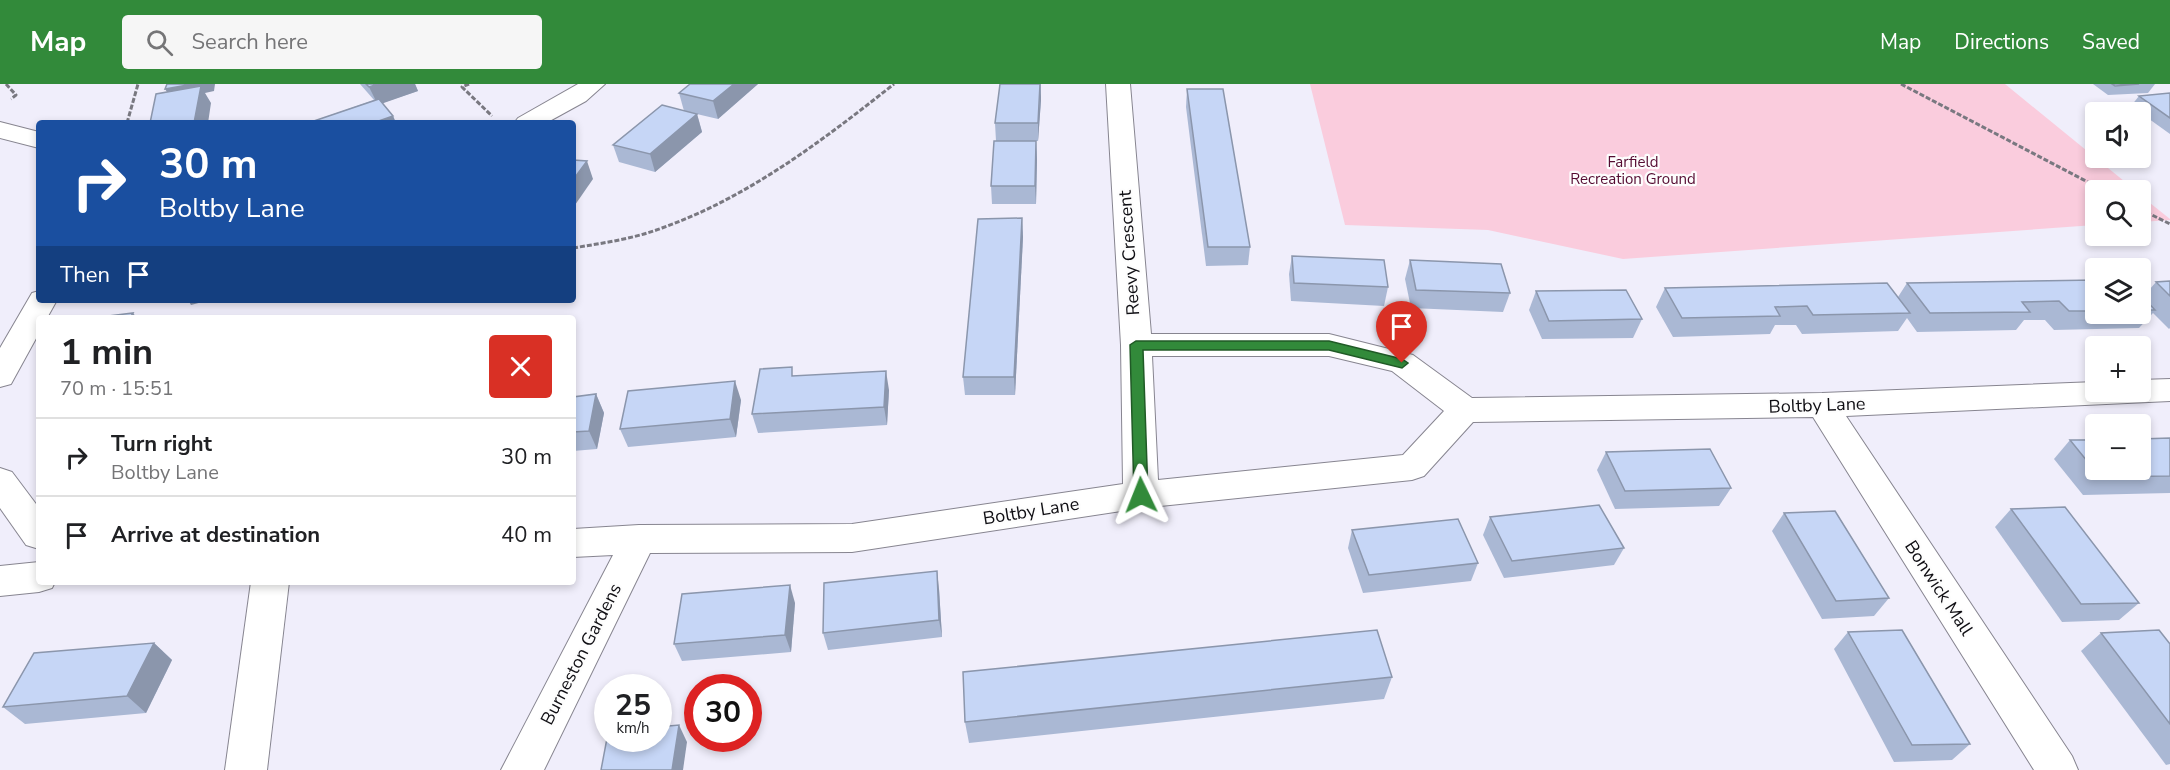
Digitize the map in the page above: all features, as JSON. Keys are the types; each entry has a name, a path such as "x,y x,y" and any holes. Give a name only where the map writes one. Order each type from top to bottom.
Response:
{"street":[{"path":"533,120 577,96 592,84"},
{"name":"Reevy Crescent","path":"1118,84 1136,345 1141,495"},
{"path":"0,130 36,139"},
{"path":"0,376 40,303"},
{"path":"1136,345 1329,345 1402,363 1465,410"},
{"name":"Boltby Lane","path":"576,543 639,539 852,538 1141,495 1412,467 1465,410 1822,405 2170,390"},
{"name":"Bonwick Mall","path":"1822,405 2057,770"},
{"path":"0,481 36,531"},
{"name":"Burneston Gardens","path":"522,770 639,539"},
{"path":"0,581 36,577"},
{"path":"246,770 270,585"}],"path":[{"path":"128,120 138,84"},
{"path":"469,84 462,87 497,120"},
{"path":"576,248 596,246 655,232 725,201 832,133 894,84"},
{"path":"1901,84 2085,181"},
{"path":"2151,214 2170,224"}],"green space":[{"name":"Farfield Recreation Ground","path":"1310,84 2005,84 2085,149 2085,168 2108,168 2123,180 2085,180 2085,226 1623,259 1488,230 1345,225"},
{"path":"2151,204 2170,219 2151,221"}],"building":[{"path":"167,84 193,84 165,89"},
{"path":"690,84 734,84 713,101 679,93"},
{"path":"1000,84 1040,84 1038,123 995,123"},
{"path":"2112,84 2139,84 2115,86"},
{"path":"201,86 195,120 151,120 156,94"},
{"path":"1187,89 1223,89 1250,247 1208,247"},
{"path":"2170,93 2170,118 2151,105 2151,102 2139,96"},
{"path":"379,99 393,116 382,120 317,120"},
{"path":"662,105 697,114 650,154 613,145"},
{"path":"994,141 1036,141 1035,186 991,186"},
{"path":"576,160 587,161 576,176"},
{"path":"1022,218 1014,377 963,377 978,219"},
{"path":"1292,256 1384,260 1388,287 1294,283"},
{"path":"1410,260 1501,264 1510,293 1416,290"},
{"path":"2085,280 2085,311 2069,311 2059,301 2022,302 2030,312 1930,313 1907,283"},
{"path":"2170,281 2170,296 2156,282"},
{"path":"1887,283 1910,313 1813,315 1807,306 1775,307 1780,316 1682,318 1665,288"},
{"path":"1626,290 1642,319 1549,321 1536,291"},
{"path":"792,367 792,376 886,371 884,407 752,414 760,369"},
{"path":"735,381 730,419 620,429 628,391"},
{"path":"596,394 589,431 576,432 576,397"},
{"path":"2170,438 2170,476 2151,476 2151,439"},
{"path":"2070,440 2085,440 2085,458"},
{"path":"1710,449 1731,488 1625,491 1606,452"},
{"path":"1599,505 1624,548 1512,561 1490,517"},
{"path":"2065,507 2139,603 2081,604 2011,509"},
{"path":"1835,511 1889,598 1836,601 1784,513"},
{"path":"1458,519 1478,563 1369,575 1352,530"},
{"path":"937,571 939,620 823,633 824,583"},
{"path":"790,585 785,635 674,644 682,594"},
{"path":"1377,630 1392,677 965,722 963,672"},
{"path":"1902,630 1970,744 1912,745 1848,632"},
{"path":"2159,630 2170,644 2170,724 2101,633"},
{"path":"154,643 127,696 3,707 34,653"},
{"path":"679,725 672,770 601,770 604,752 672,752 672,726"}],"route":[{"path":"1141,495 1136,345 1329,345 1402,363"}]}
